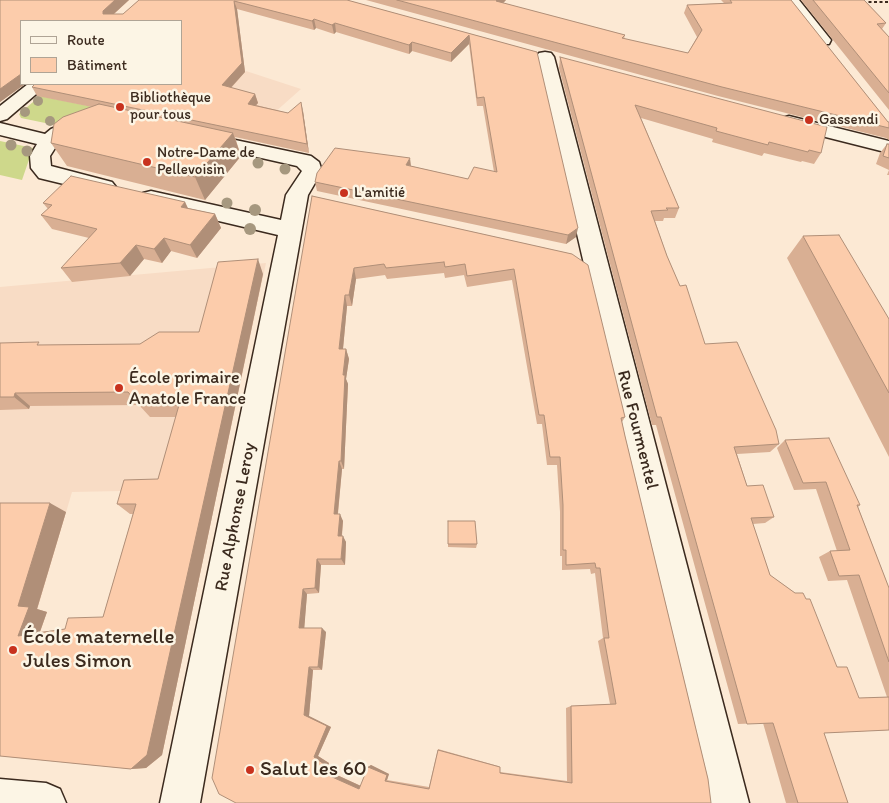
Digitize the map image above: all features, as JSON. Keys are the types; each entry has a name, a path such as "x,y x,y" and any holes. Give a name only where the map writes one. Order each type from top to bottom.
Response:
{"street":[{"path":"792,0 835,56"},
{"name":"Rue Fourmentel","path":"545,57 586,259 729,803"},
{"path":"0,115 38,85"},
{"path":"769,117 889,147"},
{"path":"103,118 77,124 58,133 49,140 43,148 40,162 41,168 46,173 291,230"},
{"path":"0,129 49,140"},
{"name":"Rue Alphonse Leroy","path":"180,803 291,230 307,198 312,171 312,167 304,161 186,136"},
{"path":"0,799 46,803"}],"path":[{"path":"860,2 889,2"}],"shaded area":[{"path":"246,71 301,89 256,129 193,128"},
{"name":"École primaire Anatole France","path":"266,263 218,489 72,492 0,737 0,287"}],"green space":[{"path":"40,96 99,108 55,125 21,118 19,114"},
{"path":"0,141 33,148 22,180 0,175"}],"building":[{"path":"0,0 115,0 103,11 103,14 123,14 139,0 347,0 537,52 578,228 568,235 315,182 317,173 335,148 410,158 406,165 468,179 474,167 497,172 484,97 477,98 469,35 451,53 412,42 409,45 335,23 332,25 314,19 312,21 234,1 242,63 222,85 255,94 248,104 288,113 301,102 307,144 32,87 34,85 182,85 182,20 20,20 20,75 0,89"},
{"path":"397,0 497,0 625,35 622,38 688,53 702,30 687,5 732,3 730,0 791,0 889,122 889,128 722,87"},
{"path":"813,0 864,0 886,23 877,24 889,37 889,93"},
{"path":"560,57 827,127 821,153 809,150 808,152 769,142 768,145 716,131 717,128 635,105 679,208 651,211 680,286 686,285 705,344 737,342 776,430 779,444 734,447 747,486 763,485 774,517 751,518 770,575 795,593 803,593 806,599 810,599 837,667 847,667 859,698 889,697 889,730 824,733 848,803 798,803 773,723 747,724 661,417 657,417"},
{"path":"99,104 233,133 195,177 51,143 54,124 63,117"},
{"path":"887,144 889,144 889,158 883,156"},
{"path":"71,176 185,202 181,207 215,214 190,245 164,238 154,249 136,245 120,263 61,268 97,229 41,215 52,205 43,203"},
{"path":"312,196 572,254 588,265 625,417 621,418 625,436 708,779 711,803 236,803 219,794 212,778","holes":["444,262 445,267 465,264 467,276 514,269 539,415 544,415 550,457 560,457 563,550 566,550 566,565 595,563 596,568 600,568 609,638 604,638 616,704 571,706 572,783 500,773 500,767 438,750 429,789 385,781 387,775 368,767 359,789 321,772 324,764 314,757 327,726 304,715 309,667 318,667 322,628 299,628 303,589 315,588 317,559 341,559 343,536 338,536 340,514 334,514 339,461 341,461 345,375 343,375 346,349 339,349 345,295 349,295 354,268 384,264 386,268"]},
{"path":"839,235 889,319 889,393 803,236"},
{"path":"258,259 147,755 131,769 0,756 0,503 50,503 18,606 29,607 18,636 65,629 68,618 103,617 136,504 117,504 124,480 158,479 179,405 139,405 128,392 15,393 14,397 0,397 0,343 39,342 37,345 140,344 159,332 199,332 218,262"},
{"path":"829,438 860,505 857,505 889,588 889,662 859,575 839,576 830,551 850,550 826,482 803,483 785,440"},
{"path":"448,521 475,521 477,544 448,544"}],"place":[{"name":"Bibliothèque pour tous","path":"120,107"},
{"name":"Gassendi","path":"809,120"},
{"name":"Notre-Dame de Pellevoisin","path":"147,162"},
{"name":"L'amitié","path":"344,193"},
{"name":"École primaire Anatole France","path":"119,388"},
{"name":"École maternelle Jules Simon","path":"13,650"},
{"name":"Salut les 60","path":"250,770"}]}
